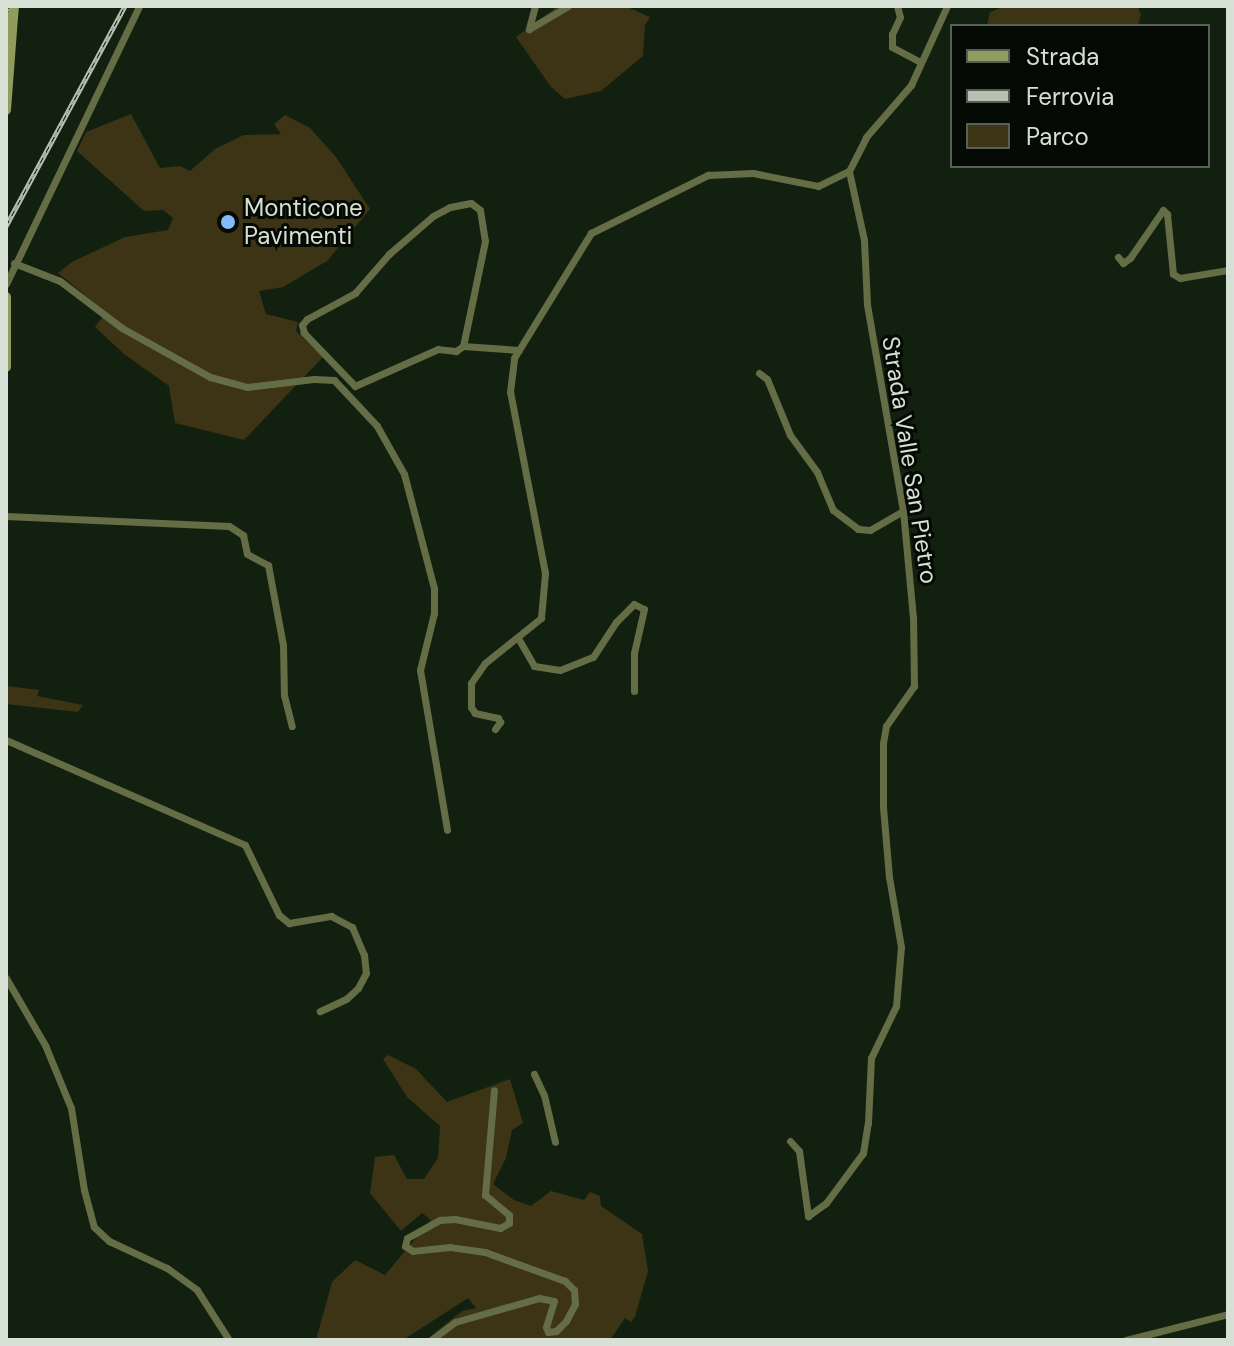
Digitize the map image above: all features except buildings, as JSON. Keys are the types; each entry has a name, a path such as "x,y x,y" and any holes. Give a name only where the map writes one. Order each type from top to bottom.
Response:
{"street":[{"path":"6,284 139,6"},
{"path":"535,6 529,29 568,6"},
{"path":"495,729 500,722 498,718 475,713 471,707 471,683 485,663 541,618 545,573 510,392 514,358 591,233 708,175 753,173 818,186 849,171 866,137 911,85 947,6"},
{"path":"894,8 900,17 892,34 892,47 920,62"},
{"path":"6,110 9,35 14,12"},
{"name":"Strada Valle San Pietro","path":"790,1141 799,1151 808,1216 826,1203 863,1153 868,1123 871,1058 896,1006 901,947 889,877 883,743 886,726 914,686 913,618 903,511 867,304 864,240 849,171"},
{"path":"463,346 485,241 480,210 466,203 433,216 389,254 355,293 303,323 304,333 348,382 359,386 438,349 456,351 463,346 519,350"},
{"path":"1118,257 1123,263 1130,258 1163,210 1167,214 1173,274 1180,278 1228,270"},
{"path":"6,273 14,263"},
{"path":"14,263 60,281 122,328 210,377 247,387 334,380 377,426 404,474 428,559 435,598 420,670 447,830"},
{"path":"6,297 6,367"},
{"path":"759,373 767,379 790,435 817,472 833,510 858,529 870,530 903,511"},
{"path":"355,400 359,386"},
{"path":"6,516 229,526 243,535 247,554 268,565 283,645 284,695 292,726"},
{"path":"518,638 534,666 560,670 593,657 616,622 634,604 644,609 634,653 634,691"},
{"path":"6,740 189,822 228,834 245,845 279,915 289,923 331,916 352,927 364,955 366,973 358,988 346,999 320,1011"},
{"path":"6,978 45,1045 71,1108 84,1190 94,1227 109,1241 167,1268 197,1290 229,1340"},
{"path":"534,1074 544,1095 555,1142"},
{"path":"431,1340 455,1322 539,1298 554,1301 546,1329 556,1331 566,1321 575,1304 574,1290 565,1281 485,1252 450,1247 413,1251 405,1246 407,1238 440,1220 500,1228 509,1223 509,1215 485,1195 495,1107 494,1090"},
{"path":"1126,1340 1228,1314"}],"green space":[{"path":"558,6 625,6 650,17 645,25 643,56 601,91 565,99 551,87 516,37"},
{"path":"1005,6 1137,6 1141,14 1138,24 987,24 990,12"},
{"path":"131,114 160,168 180,166 190,171 215,149 244,135 281,134 274,124 285,115 310,128 336,157 370,209 327,261 283,287 259,291 266,314 298,322 296,331 323,357 244,440 175,423 169,386 124,354 95,327 106,312 58,273 72,262 125,237 168,230 173,218 163,210 144,211 77,151 86,132"},
{"path":"7,686 39,690 37,696 83,705 78,712 6,704"},
{"path":"388,1055 416,1069 447,1102 510,1079 523,1123 512,1130 506,1158 493,1184 514,1200 531,1206 551,1191 584,1200 590,1192 600,1196 601,1206 642,1234 648,1271 635,1317 631,1322 625,1318 610,1340 426,1340 462,1311 476,1308 468,1298 403,1340 316,1340 332,1282 355,1260 385,1275 431,1220 422,1213 401,1231 370,1193 375,1157 394,1155 407,1179 424,1179 438,1158 440,1126 407,1097 383,1059"}],"railway":[{"path":"6,13 17,6"},
{"path":"6,226 125,6"}],"place":[{"name":"Monticone Pavimenti","path":"228,222"}]}
